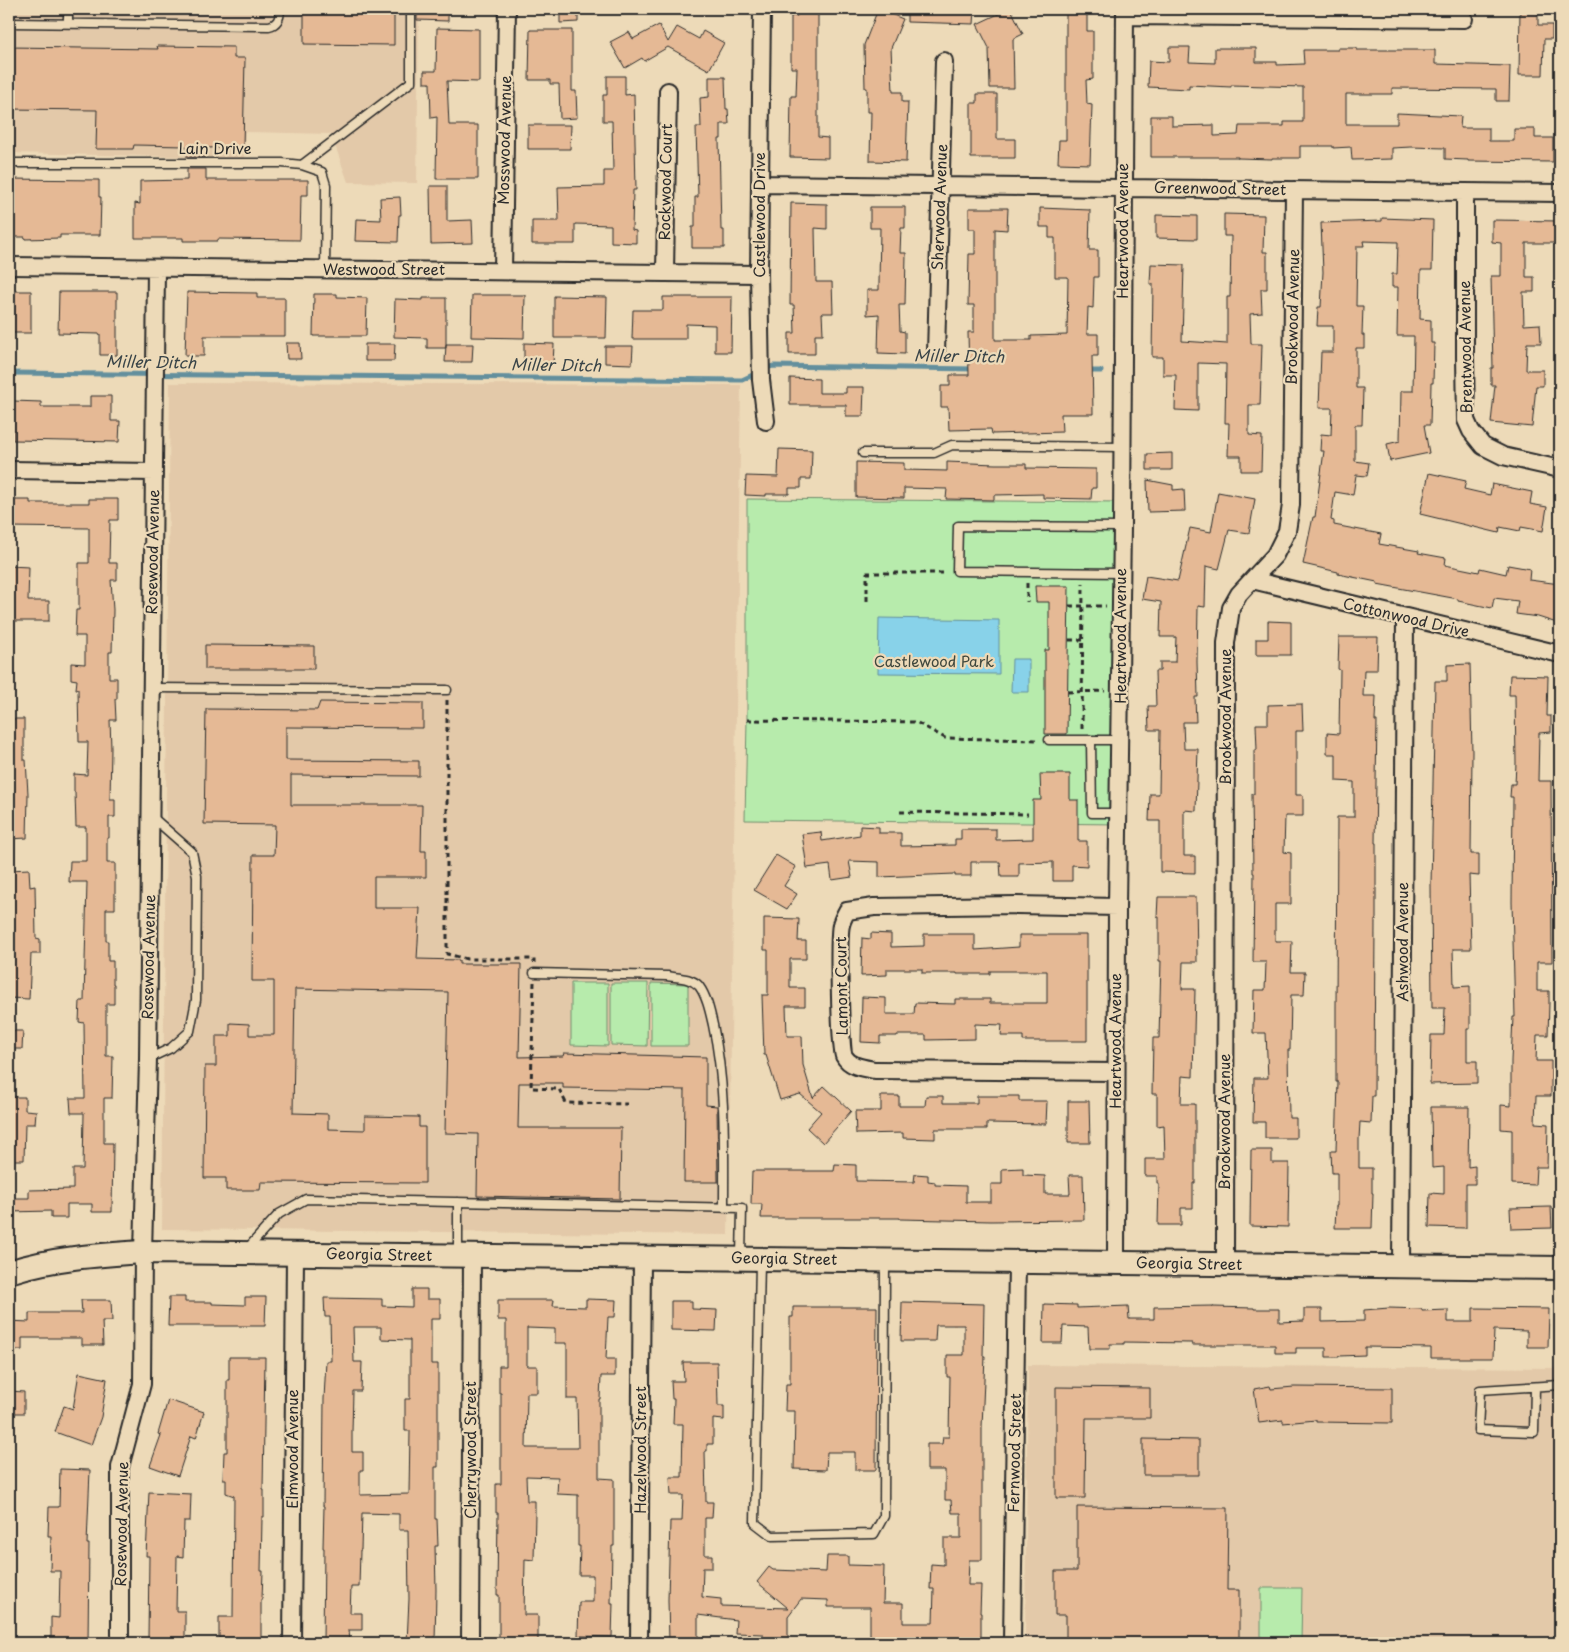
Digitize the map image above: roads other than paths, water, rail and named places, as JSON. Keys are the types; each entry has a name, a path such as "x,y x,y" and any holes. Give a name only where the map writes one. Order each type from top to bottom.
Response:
{"main road":[{"name":"Georgia Street","path":"9,1272 58,1261 143,1252 1560,1268"}],"street":[{"name":"Mosswood Avenue","path":"503,271 507,9"},
{"name":"Castlewood Drive","path":"762,9 759,274 760,359 766,421"},
{"path":"1125,13 1464,19"},
{"name":"Heartwood Avenue","path":"1116,1263 1117,907 1121,692 1125,13"},
{"name":"Sherwood Avenue","path":"936,352 944,60"},
{"name":"Rockwood Court","path":"665,273 668,91"},
{"name":"Greenwood Street","path":"760,184 1560,193"},
{"name":"Brookwood Avenue","path":"1225,1264 1226,643 1231,608 1240,594 1275,555 1287,532 1290,505 1294,190"},
{"name":"Brentwood Avenue","path":"1465,192 1466,420 1471,431 1483,446 1503,456 1560,469"},
{"name":"Westwood Street","path":"9,266 759,274"},
{"name":"Rosewood Avenue","path":"120,1643 120,1467 142,1384 148,1058 156,268"},
{"path":"9,470 154,472"},
{"name":"Cottonwood Drive","path":"1252,580 1560,654"},
{"name":"Ashwood Avenue","path":"1401,1266 1405,618"},
{"name":"Lamont Court","path":"1116,1072 875,1070 853,1066 844,1056 840,953 841,924 847,911 874,907 1017,905 1117,907"},
{"name":"Elmwood Avenue","path":"292,1643 295,1254"},
{"name":"Cherrywood Street","path":"465,1256 470,1643"},
{"name":"Hazelwood Street","path":"639,1643 642,1258"},
{"name":"Fernwood Street","path":"1012,1643 1017,1262"}],"lane":[{"path":"68,9 68,23"},
{"path":"9,23 269,26 277,23 280,9"},
{"path":"302,165 411,82 410,9"},
{"name":"Lain Drive","path":"9,163 282,163 302,165 322,172 326,185 325,270"},
{"path":"863,453 934,453 952,444 1122,447"},
{"path":"1122,527 958,526 957,571 1122,573"},
{"path":"152,688 447,690"},
{"path":"1048,740 1120,740"},
{"path":"1091,740 1092,813 1119,813"},
{"path":"148,1058 171,1048 190,1031 196,1000 197,876 192,852 150,816"},
{"path":"534,973 667,976 688,979 698,985 709,1009 716,1040 723,1100 724,1208"},
{"path":"243,1253 279,1214 306,1199 742,1208 750,1259 755,1523 772,1536 874,1534 884,1516 885,1260"},
{"path":"458,1202 465,1256"},
{"path":"1535,1387 1534,1432 1478,1430 1480,1390 1560,1385"}],"water":[{"path":"879,618 999,620 999,674 878,673"},
{"path":"1012,659 1029,659 1029,692 1011,692"}],"waterway":[{"name":"Miller Ditch","path":"765,369 773,366 975,369"},
{"name":"Miller Ditch","path":"1086,371 1101,371"},
{"name":"Miller Ditch","path":"9,373 742,380 757,373"}],"park label":[{"name":"Castlewood Park","path":"934,662"}]}
